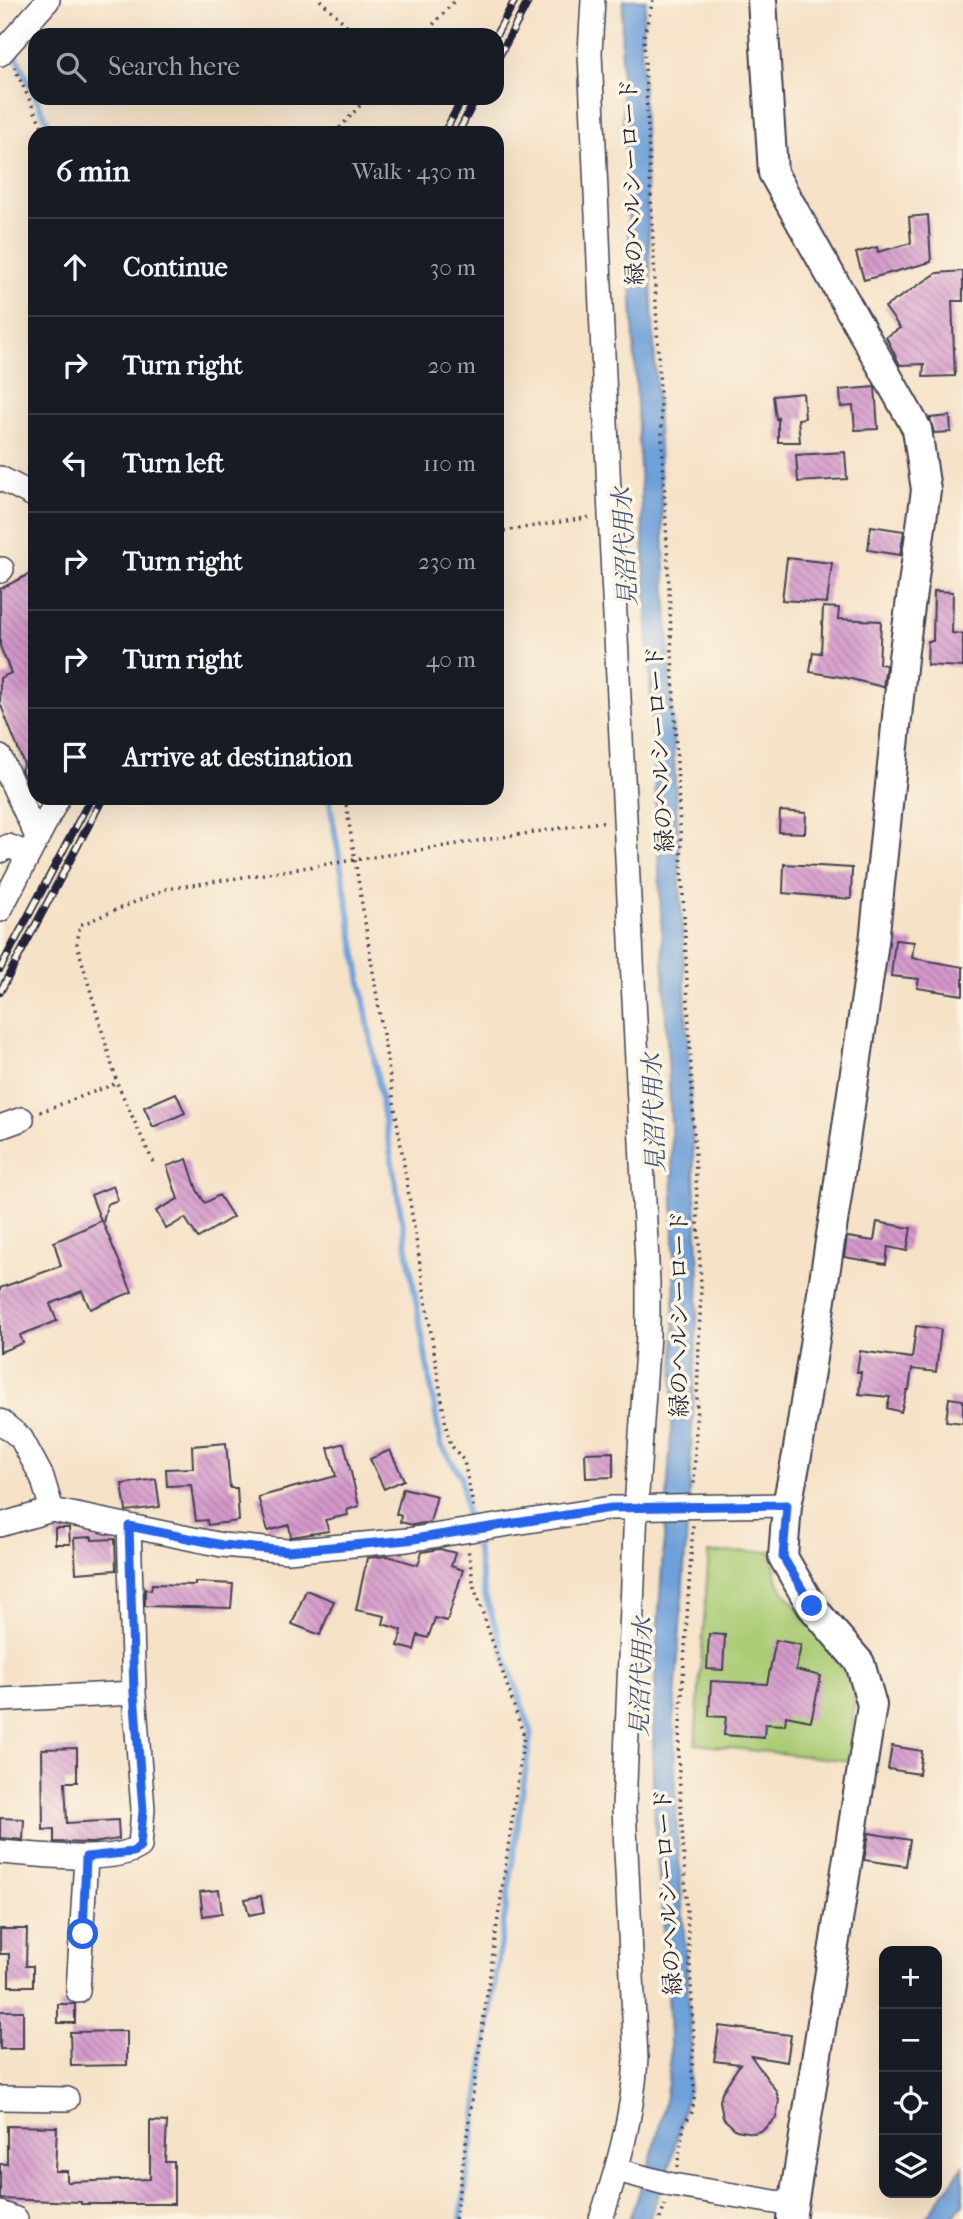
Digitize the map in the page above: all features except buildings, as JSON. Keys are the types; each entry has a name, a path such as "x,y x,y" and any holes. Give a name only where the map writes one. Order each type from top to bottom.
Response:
{"street":[{"path":"3,52 48,0"},
{"path":"593,0 590,53 649,1335 647,1507 624,1808 636,2059 627,2172 601,2219"},
{"path":"627,2172 671,2179 792,2212 872,1706 860,1663 812,1606 783,1557 787,1505 831,1236 874,942 903,658 926,490 917,429 773,173 762,0"},
{"path":"0,478 28,492"},
{"path":"0,757 32,845"},
{"path":"0,910 54,805"},
{"path":"0,851 8,845 32,845"},
{"path":"0,1421 21,1438 42,1477 52,1510"},
{"path":"0,1525 52,1510 222,1545 288,1551 407,1540 611,1508 692,1507 706,1504 787,1505"},
{"path":"0,1852 86,1857 133,1852 140,1846 143,1810 134,1693 129,1526"},
{"path":"0,1700 134,1693"},
{"path":"78,1991 86,1857"},
{"path":"0,2098 67,2099"},
{"path":"0,2213 16,2219"}],"path":[{"path":"320,0 350,28"},
{"path":"430,28 455,0"},
{"name":"緑のヘルシーロード","path":"653,0 644,36 645,66 701,1286 678,1755 695,2094 692,2112 684,2125 671,2179"},
{"path":"3,52 28,100"},
{"path":"30,105 41,126"},
{"path":"341,126 361,105"},
{"path":"504,531 610,515"},
{"path":"346,805 447,1432 451,1446 464,1461 468,1474 474,1587 524,1736 455,2219"},
{"path":"153,1162 117,1083 77,944 80,925 166,889 626,818"},
{"path":"11,1123 117,1083"}],"green space":[{"path":"771,1551 778,1583 831,1651 855,1690 850,1761 695,1744 709,1553"}],"water":[{"path":"624,0 646,0 641,42 646,177 699,1276 689,1498 674,1715 676,1815 691,2037 690,2083 668,2174 649,2219 629,2219 658,2134 670,2059 666,1962 654,1814 653,1755 673,1395 674,1279 671,1124 621,68"},
{"path":"963,2166 963,2204 952,2219 925,2219"}],"waterway":[{"path":"12,47 28,81"},
{"path":"39,105 50,126"},
{"path":"330,805 441,1445 461,1476 468,1525"},
{"path":"461,2219 531,1732 484,1593 472,1535"}],"railway":[{"path":"500,28 515,0"},
{"path":"504,47 529,0"},
{"path":"448,126 459,105"},
{"path":"462,126 472,105"},
{"path":"0,969 87,805"},
{"path":"0,992 99,805"}],"route":[{"path":"83,1934 86,1857 133,1852 140,1846 143,1810 134,1693 129,1526 222,1545 288,1551 407,1540 611,1508 690,1507 706,1504 787,1505 783,1557 812,1606"}],"water label":[{"name":"見沼代用水","path":"625,547"},
{"name":"見沼代用水","path":"654,1113"},
{"name":"見沼代用水","path":"641,1677"}]}
